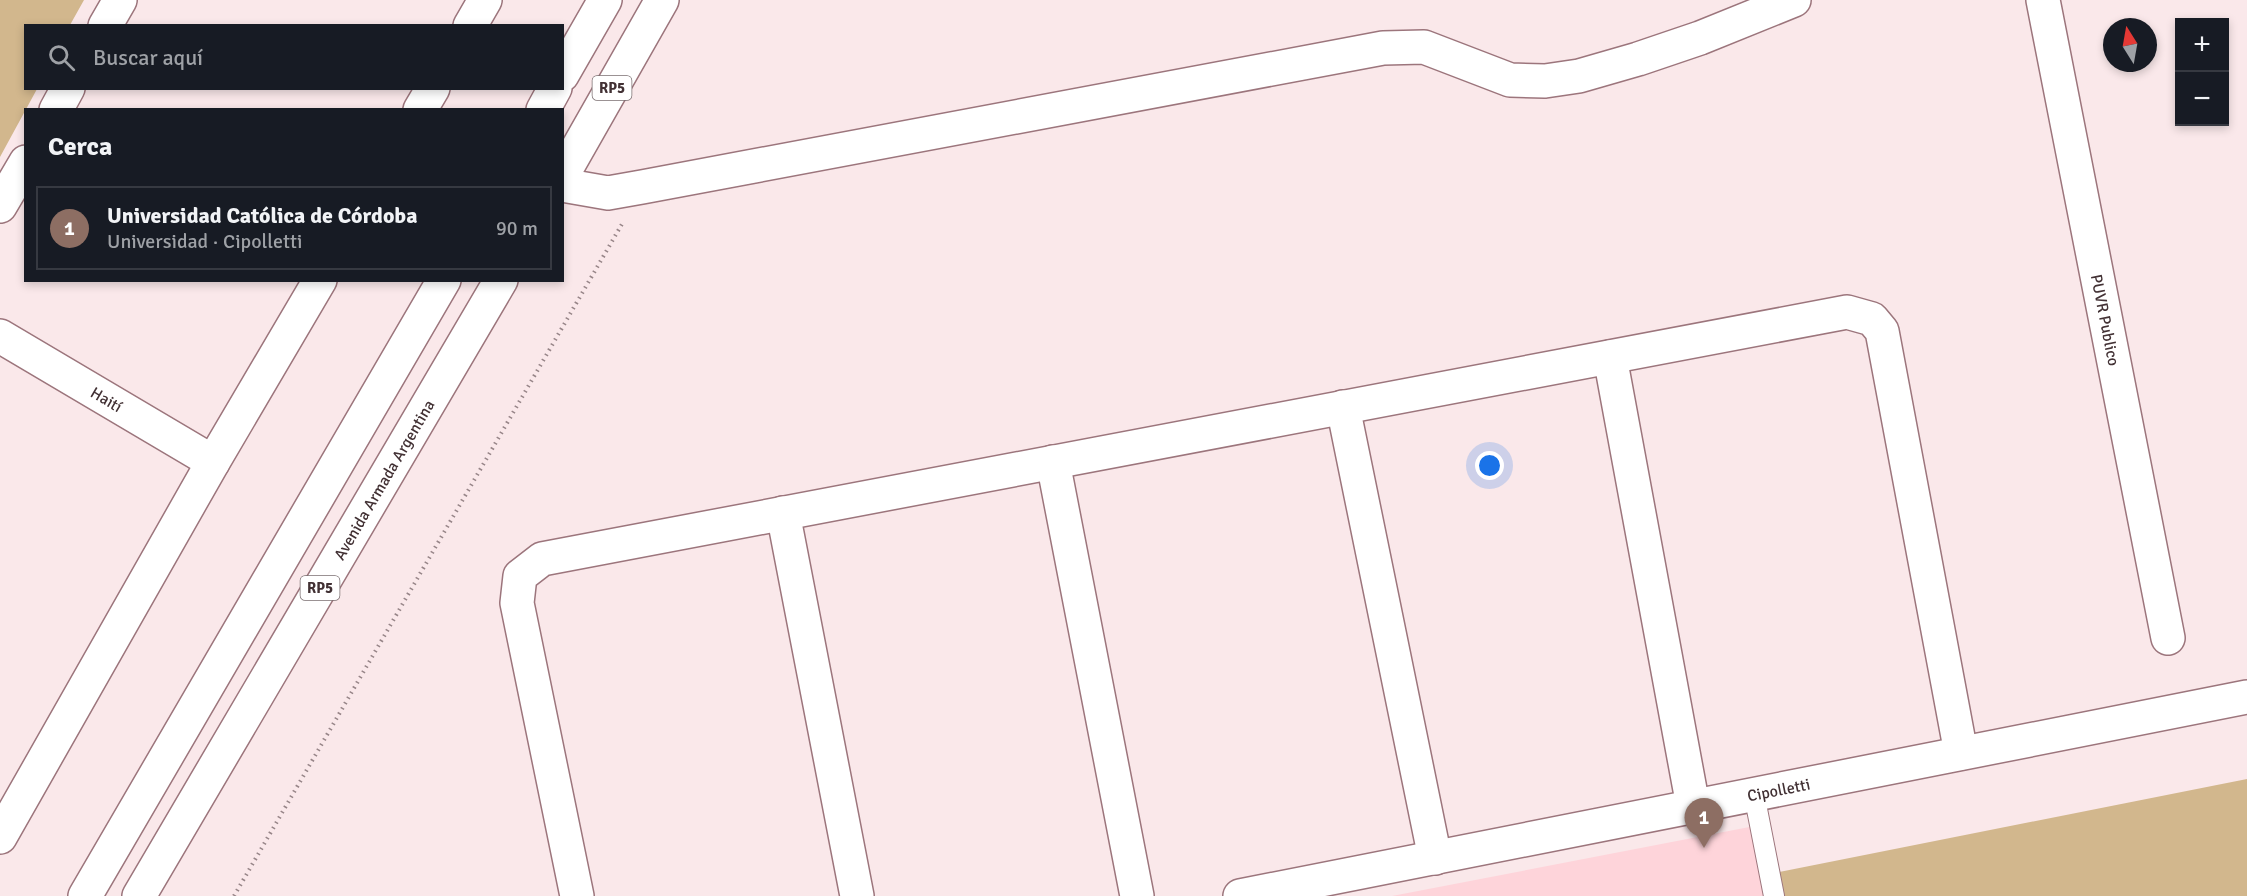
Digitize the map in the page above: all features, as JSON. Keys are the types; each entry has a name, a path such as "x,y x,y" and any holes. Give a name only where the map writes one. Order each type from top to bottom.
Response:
{"street":[{"path":"106,24 120,0"},
{"path":"471,24 484,0"},
{"path":"564,72 605,0"},
{"name":"RP5","path":"564,172 662,0"},
{"path":"564,185 608,193 642,188 1383,48 1425,47 1510,80 1545,81 1579,76 1700,38 1794,0"},
{"name":"PUVR Publico","path":"2043,0 2168,638"},
{"path":"57,108 68,90"},
{"path":"421,108 432,90"},
{"path":"544,108 554,90"},
{"path":"0,206 24,165"},
{"path":"0,837 213,462 319,282"},
{"path":"85,896 443,282"},
{"name":"Avenida Armada Argentina","path":"139,896 500,282"},
{"path":"577,896 517,603 520,576 543,559 1847,312 1872,319 1882,331 1961,753"},
{"name":"Haití","path":"0,336 213,462"},
{"path":"1610,357 1693,806"},
{"path":"1343,407 1435,858"},
{"path":"1053,462 1137,896"},
{"path":"783,513 857,896"},
{"name":"Cipolletti","path":"1240,896 2247,697"}],"lane":[{"path":"1754,795 1774,896"}],"path":[{"path":"234,896 642,188"}],"shaded area":[{"path":"0,0 84,0 71,24 24,24 24,90 36,90 27,108 24,108 24,113 0,157"},
{"path":"2247,779 2247,896 1779,896 1774,873"},
{"path":"1765,824 1779,896 1392,896"}],"place":[{"name":"Universidad Católica de Córdoba","path":"1704,848"}]}
